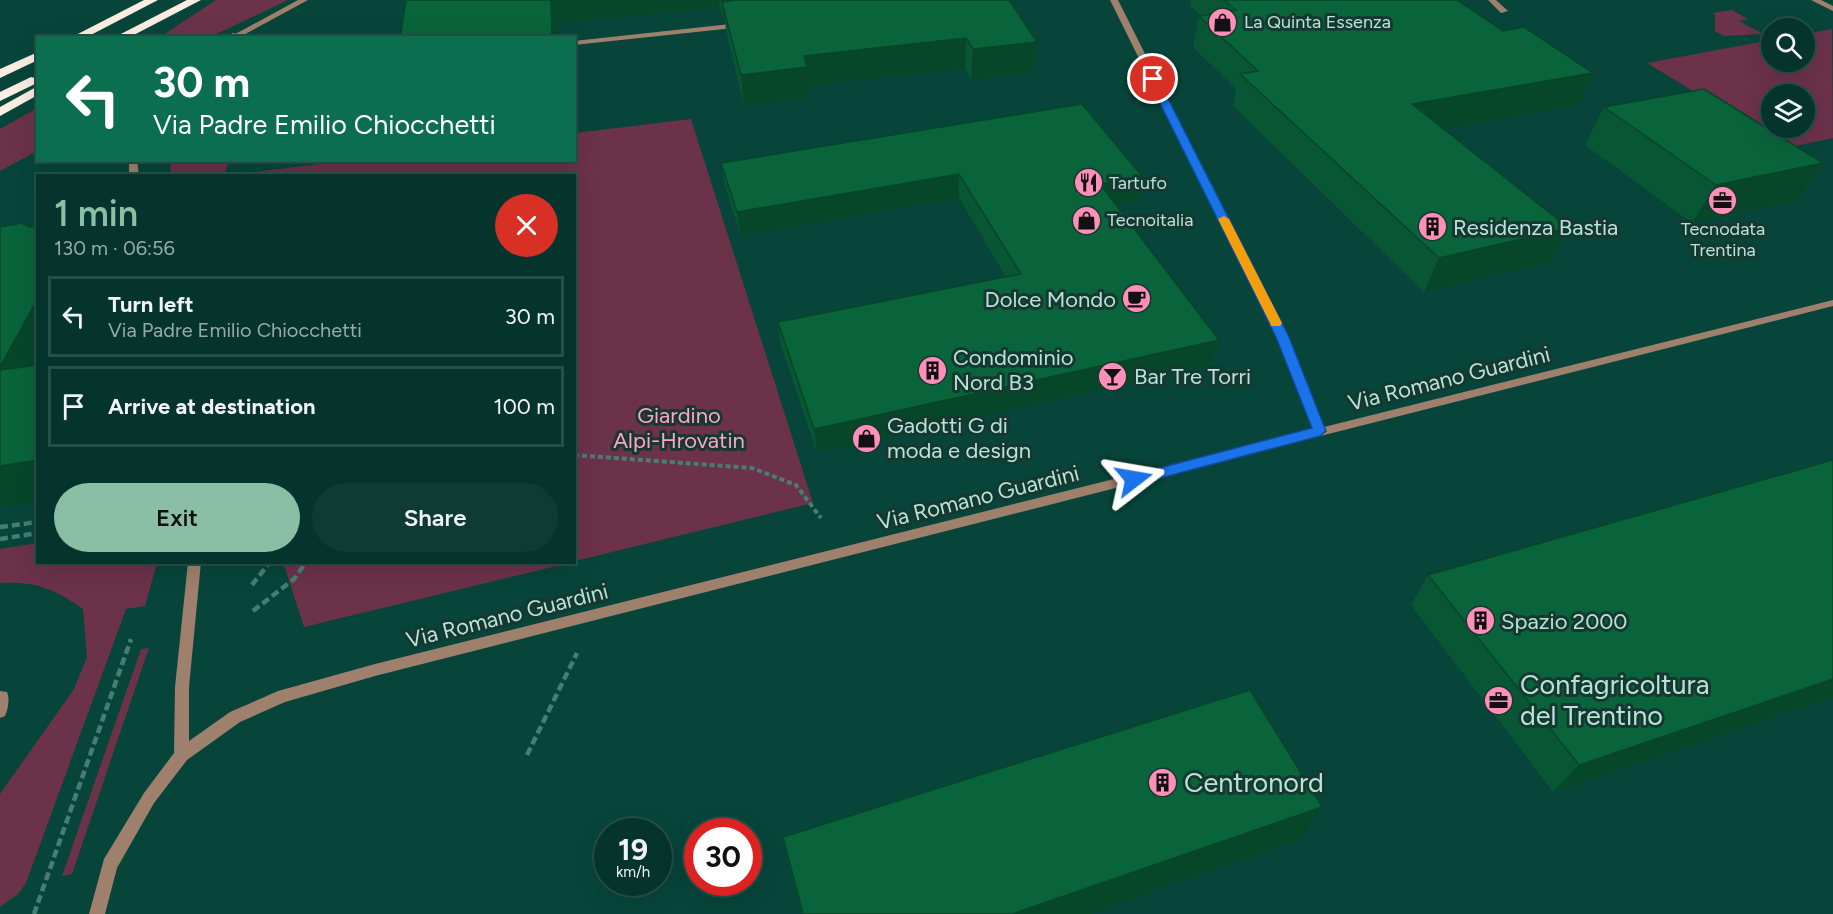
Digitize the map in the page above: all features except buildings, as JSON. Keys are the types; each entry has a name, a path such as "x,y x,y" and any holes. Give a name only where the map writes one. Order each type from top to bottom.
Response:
{"highway":[{"path":"79,36 153,0"},
{"path":"122,36 196,0"},
{"path":"129,36 168,13"},
{"path":"0,74 36,57"},
{"path":"0,97 36,79"},
{"path":"0,112 36,91"}],"street":[{"path":"233,36 304,0"},
{"path":"1114,0 1282,337 1320,431"},
{"path":"1492,0 1504,11"},
{"path":"1815,0 1833,9"},
{"path":"576,43 748,24"},
{"name":"Via Romano Guardini","path":"97,914 110,866 149,798 182,755 235,717 283,696 334,681 1320,431 1833,303"},
{"path":"182,755 182,687 195,564"}],"path":[{"path":"576,455 752,468 796,485 821,518"},
{"path":"0,527 36,522"},
{"path":"0,539 36,533"},
{"path":"252,585 268,564"},
{"path":"253,611 294,579 305,564"},
{"path":"33,914 131,639"},
{"path":"527,755 578,651"}],"green space":[{"path":"216,0 288,0 212,36 162,36"},
{"path":"1732,10 1748,19 1739,21 1761,34 1724,36 1715,31 1713,13"},
{"path":"1832,29 1833,138 1786,148 1770,138 1815,138 1815,84 1761,84 1761,133 1647,63 1761,42 1761,72 1815,72 1815,32"},
{"path":"36,109 36,152 0,171 0,129"},
{"name":"Giardino Alpi-Hrovatin","path":"691,119 813,503 576,561 576,174 237,174 336,162 576,162 576,133"},
{"path":"170,162 229,162 225,174 171,174"},
{"path":"36,543 36,564 157,564 145,606 126,609 26,883 18,894 0,907 0,794 74,689 87,657 83,609 54,591 35,585 0,583 0,549"},
{"path":"284,564 565,564 304,627"},
{"path":"149,648 72,874 62,876 141,649"}],"slow traffic":[{"path":"1224,219 1276,323"}],"place":[{"name":"La Quinta Essenza","path":"1223,22"},
{"name":"Tartufo","path":"1088,183"},
{"name":"Tecnodata Trentina","path":"1723,200"},
{"name":"Tecnoitalia","path":"1086,220"},
{"name":"Residenza Bastia","path":"1432,227"},
{"name":"Dolce Mondo","path":"1137,299"},
{"name":"Condominio Nord B3","path":"932,370"},
{"name":"Bar Tre Torri","path":"1113,376"},
{"name":"Gadotti G di moda e design","path":"866,438"},
{"name":"Spazio 2000","path":"1480,621"},
{"name":"Confagricoltura del Trentino","path":"1499,701"},
{"name":"Centronord","path":"1163,783"}],"route":[{"path":"1134,479 1320,431 1282,337 1153,79"}]}
